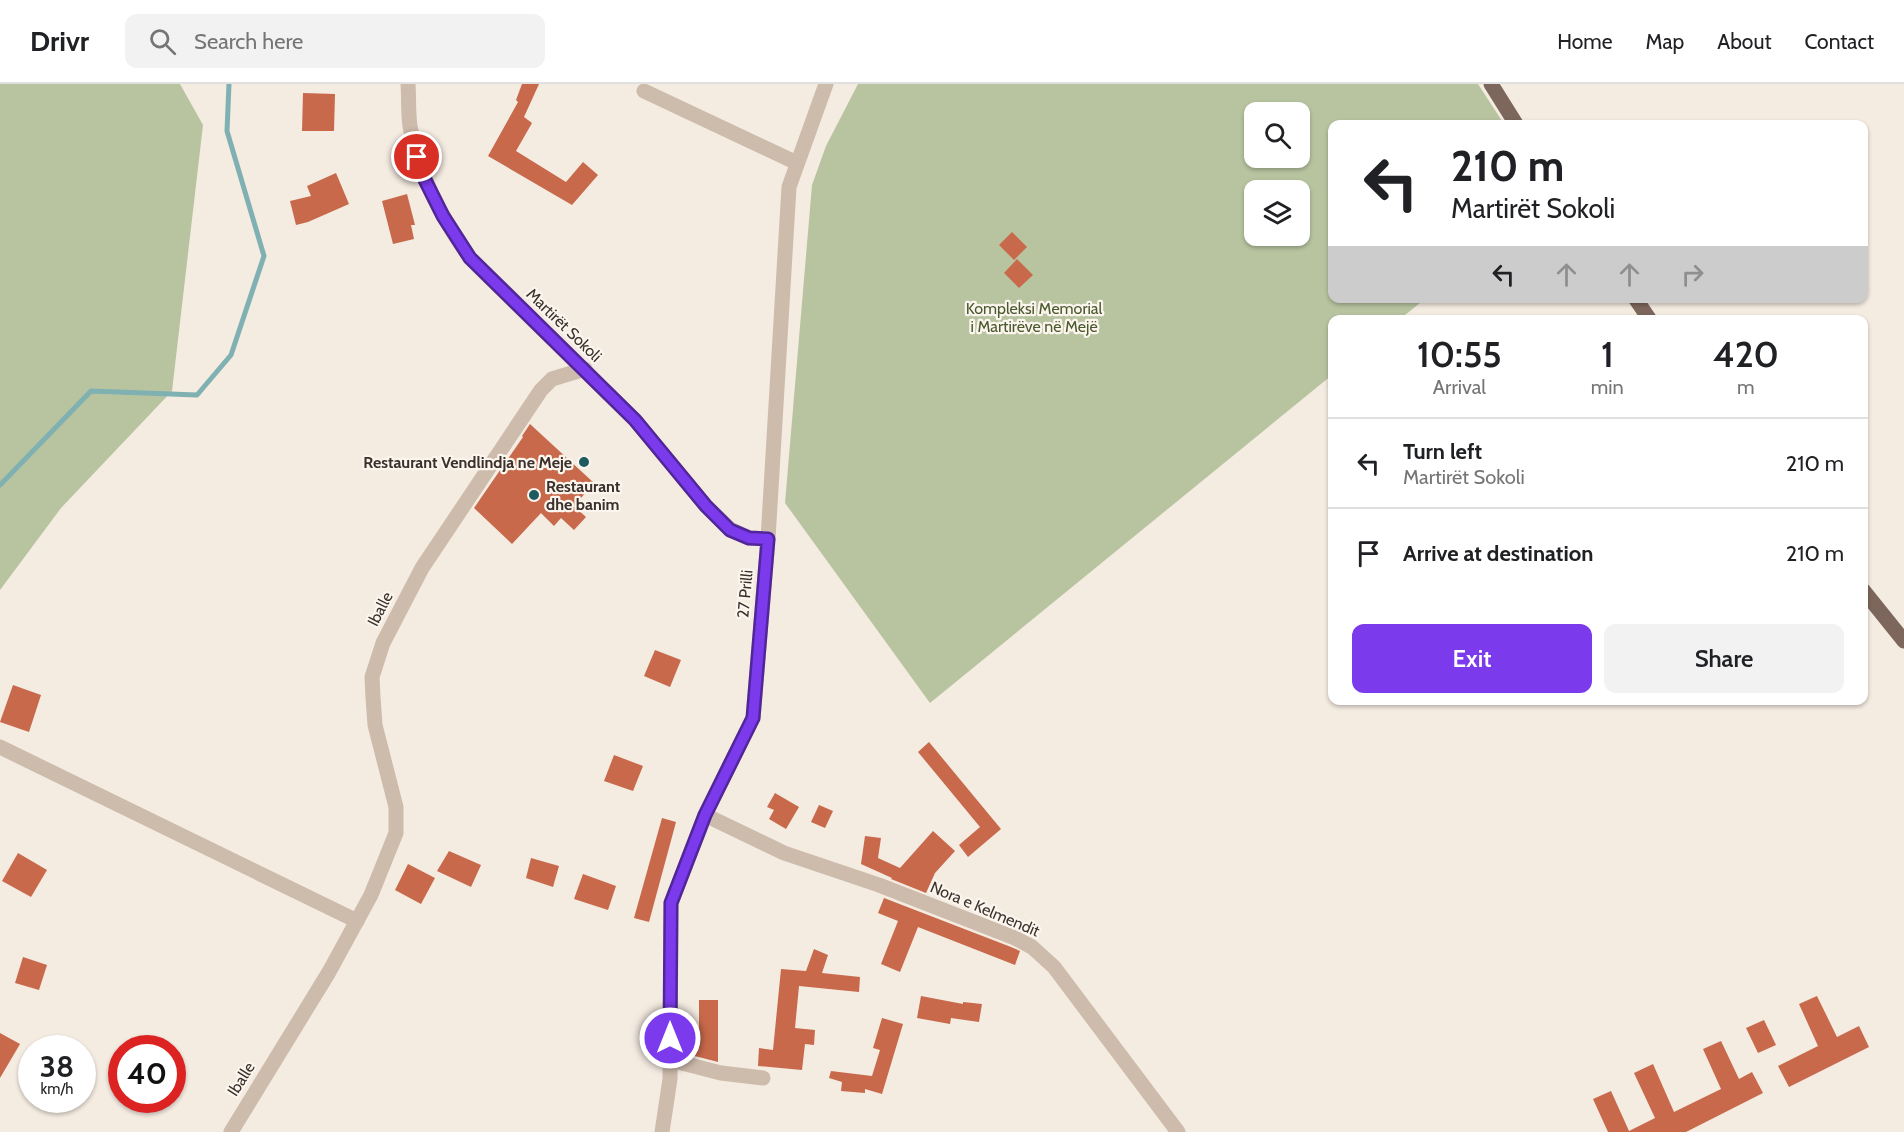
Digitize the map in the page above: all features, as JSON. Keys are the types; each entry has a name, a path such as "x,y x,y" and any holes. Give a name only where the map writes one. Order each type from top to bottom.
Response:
{"main road":[{"path":"1491,84 1514,120"},
{"path":"1868,596 1904,641"}],"street":[{"name":"Martirët Sokoli","path":"408,84 410,125 421,172 450,229 470,258 635,420 706,506 730,530 749,538 768,539"},
{"name":"27 Prilli","path":"662,1132 670,1079 671,903 705,815 753,718 768,539 789,188 825,84"},
{"path":"644,91 797,163"},
{"name":"Iballe","path":"231,1132 329,972 371,895 396,833 396,807 375,725 372,697 372,677 383,643 422,568 541,390 552,379 585,369"},
{"path":"0,747 357,921"},
{"name":"Nora e Kelmendit","path":"705,815 784,853 879,885 1015,938 1032,947 1054,967 1178,1132"},
{"path":"670,1060 721,1073 763,1078"}],"green space":[{"path":"0,84 180,84 203,125 172,391 61,508 0,590"},
{"name":"Kompleksi Memorial i Martirëve në Mejë","path":"858,84 1478,84 1501,120 1328,120 1328,303 1420,303 1405,315 1328,315 1328,378 930,703 785,503 812,185 826,146"}],"building":[{"path":"522,84 539,84 524,117 532,123 516,151 566,182 583,162 598,175 572,205 488,156 518,102 516,100"},
{"path":"303,93 335,94 334,131 302,131"},
{"path":"336,173 349,204 296,225 290,201 311,196 307,186"},
{"path":"407,194 415,225 411,225 414,239 393,244 382,201"},
{"path":"1012,232 1027,247 1014,260 999,245"},
{"path":"1017,259 1033,275 1019,288 1004,273"},
{"name":"Restaurant dhe banim","path":"530,424 594,483 574,506 586,517 574,530 561,518 554,526 541,513 512,544 474,508"},
{"path":"655,650 681,660 670,687 644,676"},
{"path":"13,685 41,695 29,732 0,722"},
{"path":"929,742 1001,829 968,857 959,845 980,827 918,752"},
{"path":"614,755 643,766 633,791 604,781"},
{"path":"775,793 799,807 786,829 769,819 774,810 767,807"},
{"path":"819,805 833,811 825,828 811,822"},
{"path":"662,818 676,822 649,922 634,918"},
{"path":"933,831 955,851 935,873 926,893 861,864 865,836 881,838 878,858 900,868"},
{"path":"449,851 481,865 471,887 437,871"},
{"path":"18,853 47,870 31,897 2,881"},
{"path":"531,858 559,866 553,887 526,878"},
{"path":"408,864 435,878 421,904 395,890"},
{"path":"583,874 616,886 608,910 574,899"},
{"path":"884,898 1020,951 1015,965 918,927 900,972 881,964 898,921 878,913"},
{"path":"814,949 828,955 822,973 860,977 859,992 799,986 795,1028 815,1030 814,1045 805,1044 802,1070 758,1066 759,1048 773,1050 781,969 806,971"},
{"path":"23,957 47,965 39,990 15,983"},
{"path":"921,996 963,1004 963,1002 982,1004 979,1022 951,1018 950,1024 917,1018"},
{"path":"1817,996 1837,1037 1859,1026 1869,1047 1789,1087 1778,1066 1818,1046 1799,1004"},
{"path":"699,1000 718,1000 718,1062 691,1055 691,1034 699,1033"},
{"path":"882,1018 903,1024 882,1094 865,1089 865,1093 841,1091 842,1082 829,1078 831,1071 872,1076 880,1050 873,1048"},
{"path":"1764,1020 1776,1045 1758,1053 1746,1028"},
{"path":"0,1033 18,1043 18,1047 0,1078"},
{"path":"1721,1041 1739,1079 1752,1072 1763,1093 1686,1132 1608,1132 1593,1099 1611,1091 1629,1131 1655,1118 1634,1073 1653,1064 1674,1112 1721,1089 1703,1049"}],"waterway":[{"path":"0,485 91,391 197,395 231,355 264,256 227,131 229,84"}],"place":[{"name":"Restaurant Vendlindja ne Meje","path":"584,462"},
{"name":"Restaurant dhe banim","path":"534,495"}],"route":[{"path":"417,157 421,172 443,216 470,258 635,420 706,506 730,530 749,538 768,539 753,718 705,815 671,903 670,1038"}]}
